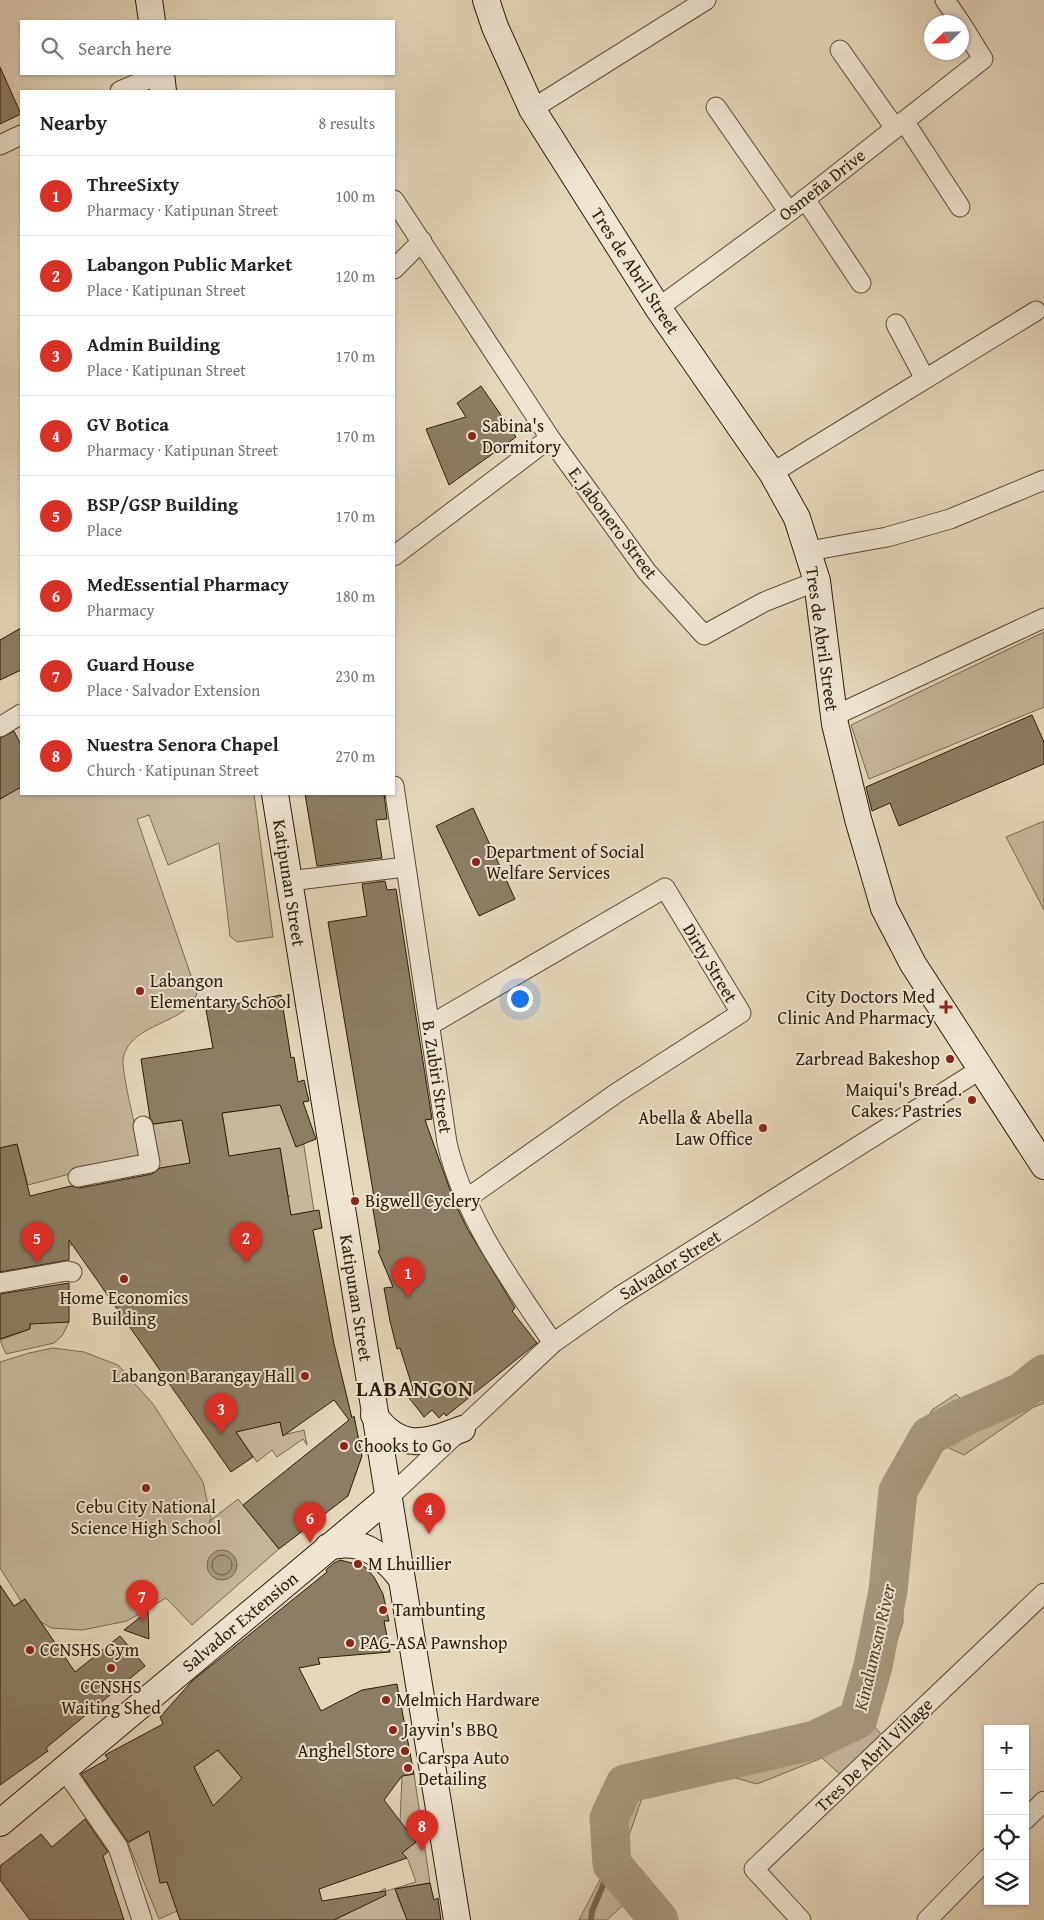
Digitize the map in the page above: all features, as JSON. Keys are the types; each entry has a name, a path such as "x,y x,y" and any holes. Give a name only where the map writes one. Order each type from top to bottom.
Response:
{"main road":[{"path":"149,0 152,20"},
{"name":"Tres de Abril Street","path":"486,0 495,27 532,109 658,308 772,473 797,518 809,551 817,582 834,716 858,819 884,908 913,964 1044,1166"},
{"path":"160,75 163,90"},
{"name":"Katipunan Street","path":"276,795 374,1415 457,1920"},
{"path":"374,1415 394,1436 407,1441 428,1441 462,1429"},
{"name":"Salvador Extension","path":"0,1823 388,1498"},
{"path":"328,1547 343,1544 364,1547 381,1556 401,1578"}],"street":[{"path":"532,109 706,0"},
{"path":"945,0 955,15"},
{"name":"Osmeña Drive","path":"658,308 789,212 983,59 969,37"},
{"path":"840,50 900,124 960,207"},
{"path":"122,90 158,75"},
{"path":"716,107 789,212"},
{"path":"0,145 20,136"},
{"path":"805,199 861,283"},
{"name":"E. Jabonero Street","path":"395,201 550,438 647,572 704,635 764,602 817,582"},
{"path":"395,268 422,241"},
{"path":"772,473 1036,311"},
{"path":"896,324 925,379"},
{"path":"395,555 550,438"},
{"path":"809,551 887,537 941,522 1044,480"},
{"path":"834,716 1044,618"},
{"path":"0,726 20,715"},
{"name":"B. Zubiri Street","path":"395,793 447,1142 454,1171 466,1199 512,1283 553,1343"},
{"path":"289,881 405,867"},
{"name":"Dirty Street","path":"430,1025 665,888 741,1013 618,1092 466,1199"},
{"name":"Salvador Street","path":"388,1498 553,1343 620,1296 981,1069"},
{"path":"78,1177 150,1163 143,1126"},
{"path":"0,1283 67,1271 72,1272"},
{"name":"Tres De Abril Village","path":"801,1920 754,1869 1044,1593"},
{"path":"64,1769 118,1847 142,1920"},
{"path":"1029,1816 1044,1801"},
{"path":"927,1920 986,1860"}],"shaded area":[{"path":"1044,632 1044,707 869,779 851,725"},
{"name":"Labangon Elementary School","path":"20,788 20,795 254,795 273,937 237,942 230,936 219,843 168,865 149,815 137,819 197,993 192,1003 183,1011 136,1037 128,1047 123,1059 123,1065 135,1127 182,1120 189,1157 228,1150 222,1113 267,1107 258,1047 288,1042 314,1211 159,1238 255,1427 280,1422 283,1435 304,1430 307,1445 303,1439 277,1457 272,1450 257,1462 214,1401 119,1224 290,1196 288,1196 280,1148 88,1182 97,1228 84,1231 72,1245 0,1261 0,1246 91,1224 77,1172 28,1185 17,1144 0,1148 0,799"},
{"path":"1044,821 1044,910 1006,837"},
{"path":"69,1322 62,1336 54,1343 6,1354 0,1340 30,1329 30,1324"},
{"path":"53,1348 84,1352 118,1365 153,1404 203,1482 211,1518 209,1524 212,1519 238,1499 279,1549 192,1625 166,1598 127,1621 82,1630 51,1628 41,1622 21,1601 0,1568 0,1362"},
{"path":"1044,1367 1044,1403 1034,1407 964,1455 938,1443 910,1488 902,1551 903,1622 871,1722 883,1737 844,1778 822,1758 757,1784 736,1778 643,1795 622,1856 645,1884 640,1889 664,1920 648,1920 639,1912 636,1893 607,1920 579,1920 607,1866 604,1819 621,1784 618,1771 728,1741 753,1751 808,1737 843,1718 860,1692 884,1567 888,1476 920,1432 932,1410 956,1394 967,1405 1026,1381"},
{"path":"199,1730 242,1778 230,1790 232,1793 213,1807 194,1767 214,1753"},
{"path":"414,1774 430,1883 395,1889 403,1910 413,1920 334,1920 358,1908 385,1888 386,1891 416,1882 408,1860 402,1853 416,1842 400,1822 402,1776"},
{"path":"149,1831 161,1863 156,1864 161,1883 167,1882 170,1890 213,1895 159,1919 128,1843"}],"water":[{"path":"222,1550 233,1554 237,1565 233,1576 222,1580 211,1576 207,1565 211,1554"}],"building":[{"path":"0,67 20,114 0,124"},
{"name":"Sabina's Dormitory","path":"481,386 516,437 449,485 426,429 466,417 457,403"},
{"path":"20,629 20,670 0,680 0,640"},
{"path":"1032,715 1044,742 1044,764 899,826 890,803 872,811 866,787"},
{"path":"14,731 20,743 20,788 0,799 0,738"},
{"path":"305,795 384,795 387,819 376,820 382,858 317,866"},
{"name":"Department of Social Welfare Services","path":"473,808 515,899 479,916 436,826"},
{"path":"385,881 387,890 396,889 432,1119 425,1120 454,1201 467,1228 515,1308 512,1311 537,1343 446,1416 444,1413 439,1418 432,1410 424,1417 406,1394 413,1389 400,1348 397,1349 390,1321 384,1288 393,1287 378,1251 380,1250 371,1198 374,1197 328,922 367,916 362,884"},
{"path":"281,995 291,1058 294,1057 298,1082 304,1080 309,1101 303,1102 316,1139 296,1147 280,1105 222,1113 229,1156 280,1148 291,1215 319,1210 322,1228 313,1230 334,1344 352,1418 354,1416 362,1456 348,1496 279,1549 243,1505 349,1420 334,1400 283,1436 280,1422 236,1432 253,1457 231,1472 69,1240 69,1260 0,1272 0,1148 17,1144 30,1196 71,1186 80,1188 152,1174 160,1168 190,1163 182,1120 154,1124 150,1118 141,1059 213,1048 206,1010"},
{"path":"69,1283 69,1322 30,1324 30,1329 0,1339 0,1294"},
{"path":"340,1560 364,1566 374,1577 383,1594 389,1621 384,1621 390,1652 318,1658 320,1664 299,1668 321,1711 362,1690 397,1684 414,1774 402,1776 384,1800 416,1842 402,1853 407,1858 319,1889 322,1901 385,1891 386,1895 334,1920 180,1920 167,1882 160,1883 149,1831 128,1842 81,1774 108,1759 105,1755 163,1724 160,1717 192,1681 327,1572 326,1570","holes":["218,1750 242,1778 213,1806 194,1767"]},
{"path":"0,1585 14,1606 25,1599 75,1672 120,1636 145,1666 46,1748 48,1751 0,1785"},
{"path":"148,1611 149,1639 124,1630"},
{"path":"85,1819 108,1852 103,1856 124,1920 30,1920 0,1880 0,1866 41,1834 52,1847"},
{"path":"430,1883 434,1900 438,1898 441,1920 407,1920 395,1889"}],"waterway":[{"name":"Kinalumsan River","path":"659,1920 612,1864 609,1818 625,1784 815,1740 858,1719 873,1666 888,1591 898,1491 929,1436 964,1417 1021,1392 1044,1374"},
{"path":"591,1920 592,1911 612,1864"}],"place":[{"name":"Sabina's Dormitory","path":"472,436"},
{"name":"Department of Social Welfare Services","path":"476,862"},
{"name":"Labangon Elementary School","path":"140,991"},
{"name":"City Doctors Med Clinic And Pharmacy","path":"946,1007"},
{"name":"Zarbread Bakeshop","path":"950,1059"},
{"name":"Maiqui's Bread. Cakes. Pastries","path":"972,1100"},
{"name":"Abella & Abella Law Office","path":"763,1128"},
{"name":"Bigwell Cyclery","path":"355,1201"},
{"name":"BSP/GSP Building","path":"37,1263"},
{"name":"Labangon Public Market","path":"246,1263"},
{"name":"Home Economics Building","path":"124,1279"},
{"name":"ThreeSixty","path":"408,1298"},
{"name":"Labangon Barangay Hall","path":"305,1376"},
{"name":"Admin Building","path":"221,1434"},
{"name":"Chooks to Go","path":"344,1446"},
{"name":"Cebu City National Science High School","path":"146,1488"},
{"name":"GV Botica","path":"429,1534"},
{"name":"MedEssential Pharmacy","path":"310,1543"},
{"name":"M Lhuillier","path":"358,1564"},
{"name":"Tambunting","path":"383,1610"},
{"name":"Guard House","path":"142,1621"},
{"name":"PAG-ASA Pawnshop","path":"350,1643"},
{"name":"CCNSHS Gym","path":"30,1650"},
{"name":"CCNSHS Waiting Shed","path":"111,1668"},
{"name":"Melmich Hardware","path":"386,1700"},
{"name":"Jayvin's BBQ","path":"393,1730"},
{"name":"Anghel Store","path":"405,1751"},
{"name":"Carspa Auto Detailing","path":"408,1768"},
{"name":"Nuestra Senora Chapel","path":"422,1851"}],"district":[{"name":"LABANGON","path":"415,1388"}]}
